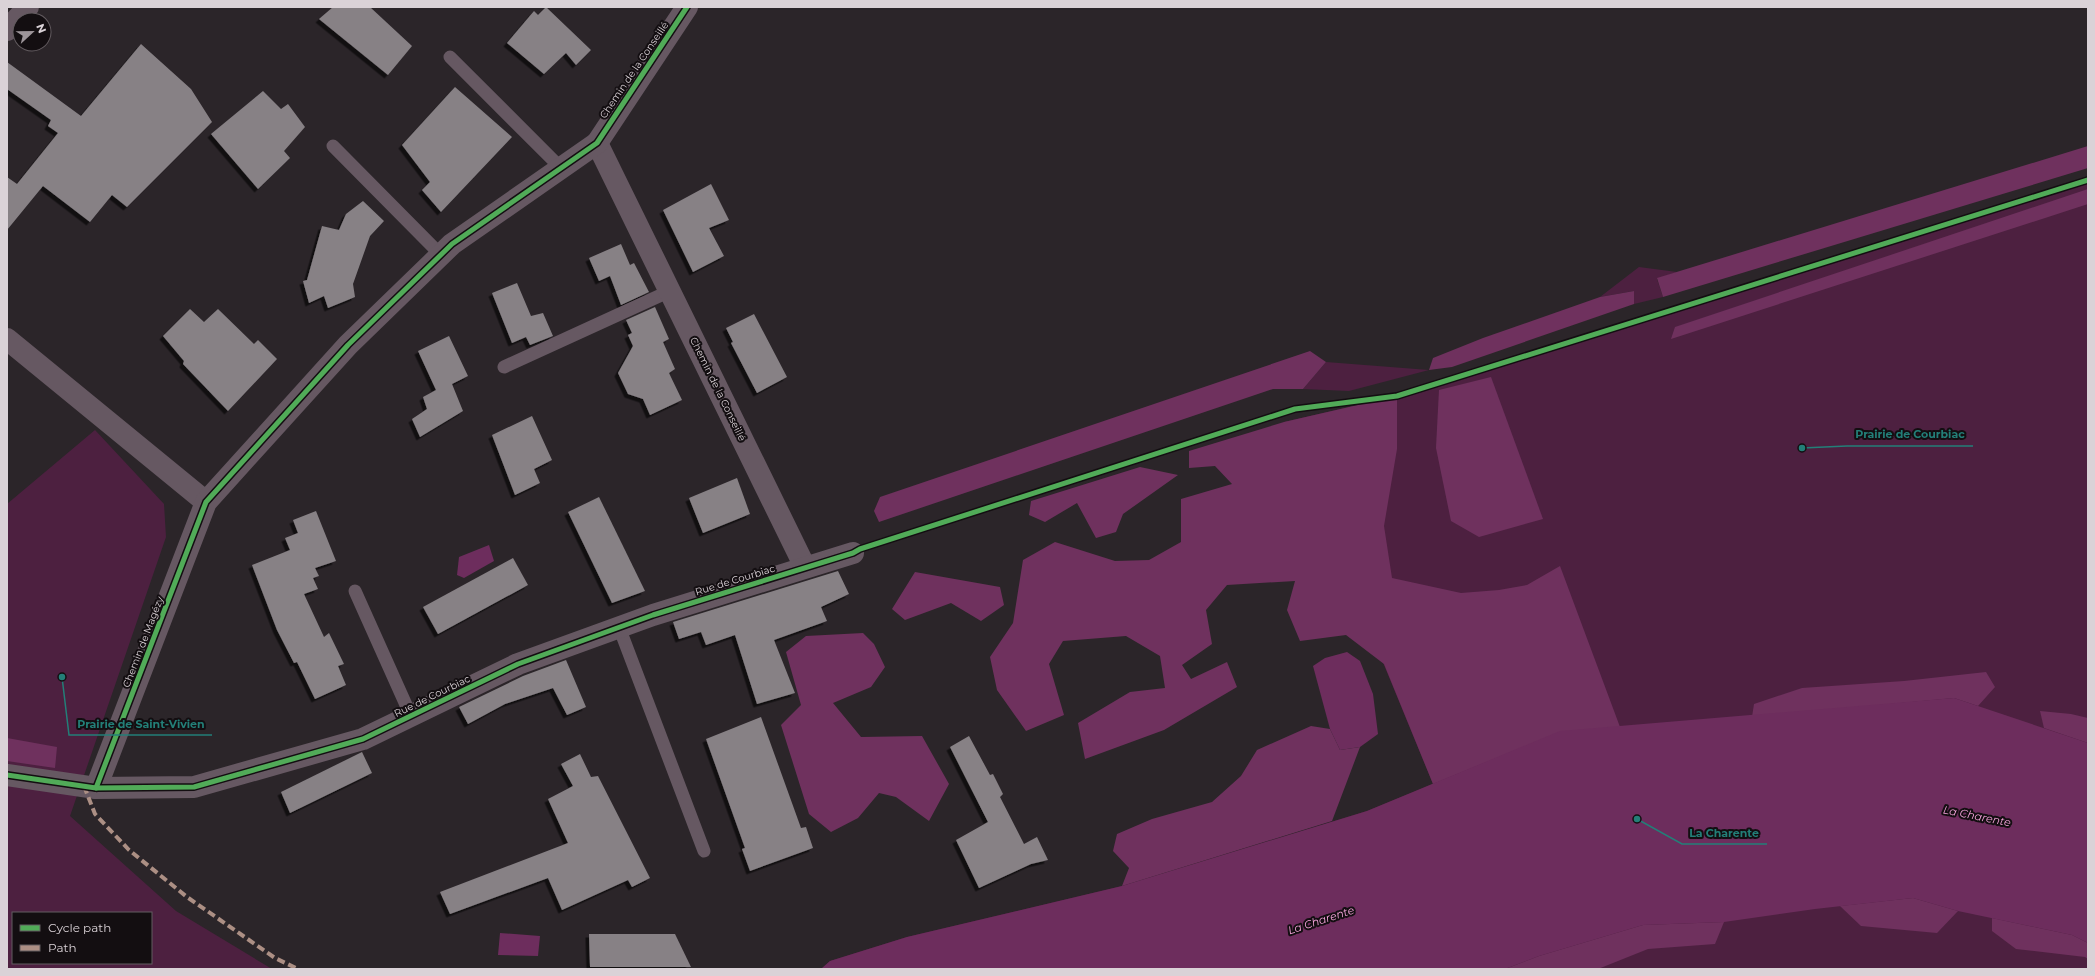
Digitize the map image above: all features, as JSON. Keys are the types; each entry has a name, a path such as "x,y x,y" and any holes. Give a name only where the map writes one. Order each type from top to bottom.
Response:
{"street":[{"path":"7,30 28,7"},
{"name":"Chemin de la Conseillé","path":"687,7 597,143 805,567"},
{"path":"7,339 206,502 348,345 452,244 597,143"},
{"name":"Chemin de Magézy","path":"96,788 206,502"},
{"name":"Rue de Courbiac","path":"7,775 96,788 194,787 363,739 518,664 620,627 853,553"}],"lane":[{"path":"450,57 561,168"},
{"path":"333,146 441,255"},
{"path":"504,367 670,291"},
{"path":"355,591 411,716"},
{"path":"620,627 704,851"}],"shaded area":[{"path":"2088,146 2088,168 1663,297 1657,278"},
{"path":"2088,180 2088,969 821,969 830,961 907,937 1122,886 1367,811 1433,784 1284,422 1397,396"},
{"path":"2088,189 2088,204 1671,339 1675,327"},
{"path":"1639,267 1677,272 1657,279 1663,297 1634,304 1634,291 1600,297"},
{"path":"1634,291 1634,304 1452,367 1429,370 1433,358 1483,338 1600,297"},
{"path":"1310,351 1326,362 1303,389 1273,389 879,522 874,511 880,497"},
{"path":"1326,362 1429,370 1349,391 1303,389"},
{"path":"1491,377 1543,519 1479,537 1451,521 1436,448 1439,390"},
{"path":"1397,396 1397,449 1384,526 1392,578 1461,593 1499,590 1527,585 1560,566 1620,727 1560,732 1433,784 1384,664 1346,635 1300,641 1287,610 1295,581 1227,585 1206,610 1212,644 1182,665 1191,679 1227,662 1237,687 1164,730 1085,759 1078,723 1130,692 1165,688 1160,656 1126,636 1063,641 1049,664 1064,715 1026,731 997,690 990,657 1013,623 1023,560 1055,542 1115,561 1149,560 1181,542 1181,499 1232,484 1215,466 1189,468 1189,451 1284,422"},
{"path":"95,430 164,504 166,537 70,816 176,911 272,969 7,969 7,504"},
{"path":"1140,467 1178,475 1123,514 1116,532 1096,538 1077,503 1045,522 1029,515 1031,501"},
{"path":"915,572 1000,587 1004,605 981,621 951,603 905,620 892,609"},
{"path":"863,633 874,644 885,667 871,687 833,703 861,737 922,736 949,784 929,821 896,797 879,793 858,818 831,832 809,814 781,725 801,705 786,652 806,636"},
{"path":"1986,672 1995,687 1978,706 1954,698 1752,717 1754,704 1802,688 1904,681"},
{"path":"2040,711 2071,714 2088,718 2088,743 2044,728"},
{"path":"1311,726 1330,729 1340,750 1360,747 1332,821 1122,886 1129,868 1113,851 1117,834 1152,819 1212,802 1241,776 1257,750"},
{"path":"7,738 57,747 55,768 7,761"},
{"path":"1913,898 1958,911 1937,933 1861,926 1840,906"},
{"path":"1992,918 2072,935 2088,943 2088,959 2085,957 2016,949 1992,931"},
{"path":"1724,922 1715,944 1648,949 1598,969 1505,969 1539,956 1643,925"}],"water":[{"path":"489,545 494,561 464,578 457,575 459,557"},
{"path":"1347,652 1360,661 1373,694 1378,734 1360,747 1340,750 1330,729 1313,666 1325,658"},
{"path":"1954,698 2088,743 2088,943 2072,935 1958,911 1913,898 1815,909 1724,922 1643,925 1539,956 1505,969 821,969 830,961 907,937 1122,886 1367,811 1560,731"},
{"path":"500,933 540,936 538,956 498,955"}],"building":[{"path":"333,7 370,7 412,46 388,75 319,19"},
{"path":"546,7 591,50 576,65 566,53 544,74 507,43 534,11 538,15"},
{"path":"141,44 191,89 212,122 127,207 112,195 90,222 43,186 7,230 7,177 17,184 58,133 48,126 51,120 7,89 7,62 81,116"},
{"path":"455,87 512,137 441,212 422,190 430,182 402,145"},
{"path":"263,91 281,109 288,104 305,127 284,151 290,158 258,189 211,134"},
{"path":"711,184 729,220 709,228 724,256 693,272 663,210"},
{"path":"363,201 384,221 370,236 353,284 355,297 328,308 324,296 309,303 303,281 307,280 322,226 339,230 346,214"},
{"path":"621,244 630,265 634,263 649,292 621,305 610,276 599,281 589,258"},
{"path":"517,283 531,316 543,313 553,336 530,345 526,337 512,343 492,293"},
{"path":"655,307 669,339 663,342 675,369 669,373 682,400 650,415 643,399 628,394 618,373 633,346 628,335 632,333 626,320"},
{"path":"190,309 204,322 218,309 254,344 258,340 277,359 228,411 183,364 184,361 163,336"},
{"path":"754,314 787,377 757,393 731,343 733,342 726,328"},
{"path":"449,336 468,376 452,384 463,411 420,437 412,419 427,409 423,397 436,390 418,351"},
{"path":"532,416 552,460 534,469 540,483 515,495 492,435"},
{"path":"737,478 750,514 703,533 689,498"},
{"path":"599,497 645,591 612,603 568,512"},
{"path":"316,511 336,561 315,568 319,576 313,578 318,589 304,594 324,637 329,633 344,664 338,666 346,685 315,699 297,662 294,663 277,630 252,565 290,550 285,538 298,533 293,520"},
{"path":"513,558 528,585 438,634 423,607"},
{"path":"838,571 849,594 821,607 827,621 774,640 795,693 757,704 735,635 706,645 701,632 679,639 673,622"},
{"path":"566,660 586,707 567,715 553,688 505,704 468,724 459,707 523,676"},
{"path":"761,717 801,828 806,827 813,848 750,871 742,849 745,848 706,739"},
{"path":"969,736 990,775 993,774 1003,794 1000,797 1024,844 1037,837 1048,860 1031,864 979,888 956,840 988,822 950,747"},
{"path":"362,752 372,773 290,813 281,792"},
{"path":"580,754 591,777 598,776 650,878 632,887 628,880 562,910 548,878 450,914 440,892 568,843 548,799 573,786 561,764"},
{"path":"589,934 675,934 691,967 590,967"}],"marked path":[{"path":"84,786 95,814 129,850 187,897 275,958 298,969"}],"cycle path":[{"path":"96,788 206,502 348,345 452,244 597,143 687,7"},
{"path":"7,775 96,788 194,787 363,739 518,664 653,615 853,553 860,549 1295,409 1397,396 2088,180"}],"place":[{"name":"Prairie de Courbiac","path":"1802,448"},
{"name":"Prairie de Saint-Vivien","path":"62,677"},
{"name":"La Charente","path":"1637,819"}]}
